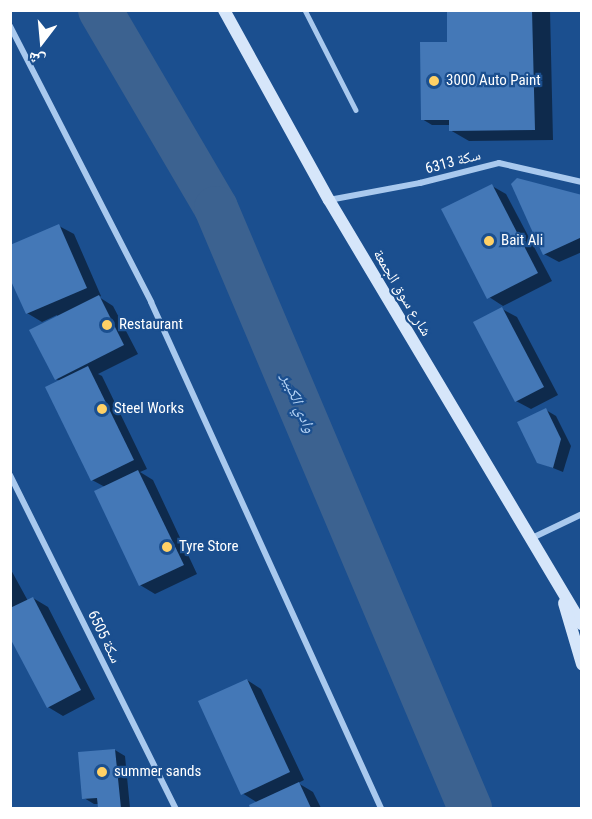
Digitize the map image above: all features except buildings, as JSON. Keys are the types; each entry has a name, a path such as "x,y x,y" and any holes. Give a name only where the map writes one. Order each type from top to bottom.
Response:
{"street":[{"name":"شارع سوق الجمعة","path":"224,10 329,200 582,624"},
{"path":"10,26 151,302 381,808"},
{"name":"سكة 6313","path":"329,200 420,183 499,163 582,182"},
{"name":"سكة 6505","path":"10,475 175,808"},
{"path":"532,538 582,514"},
{"name":"شارع سوق الجمعة","path":"560,587 582,664"}],"lane":[{"path":"305,10 356,110"}],"waterway":[{"name":"وادي الكبير","path":"100,10 216,208 470,808"}],"place":[{"name":"3000 Auto Paint","path":"434,81"},
{"name":"Bait Ali","path":"489,241"},
{"name":"Restaurant","path":"107,325"},
{"name":"Steel Works","path":"102,409"},
{"name":"Tyre Store","path":"167,547"},
{"name":"summer sands","path":"102,772"}]}
